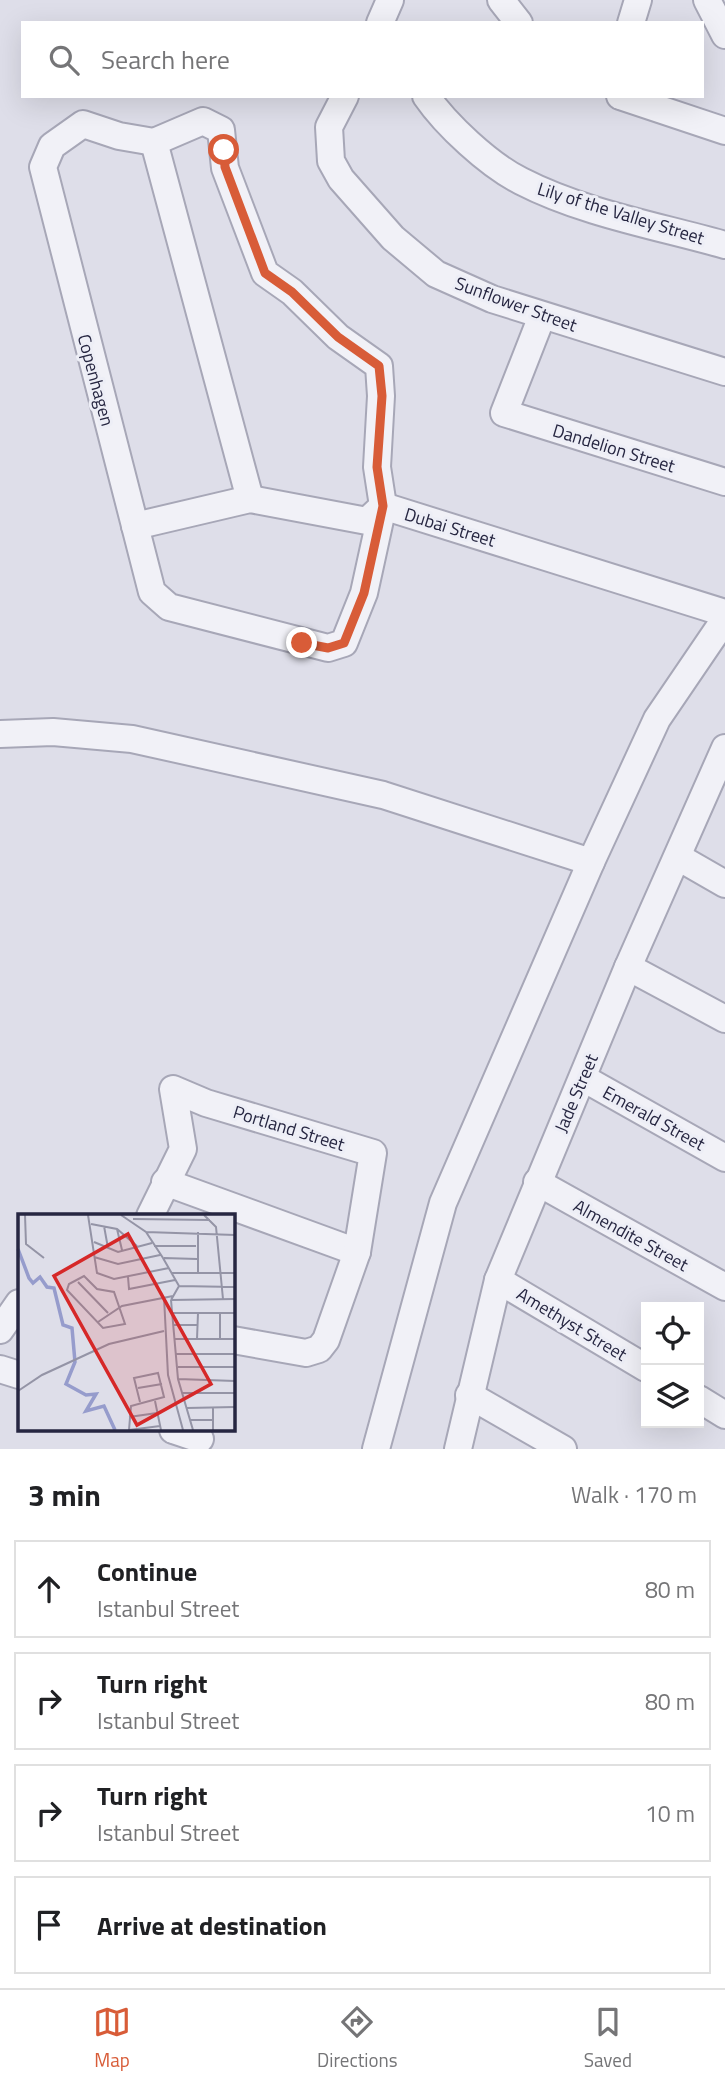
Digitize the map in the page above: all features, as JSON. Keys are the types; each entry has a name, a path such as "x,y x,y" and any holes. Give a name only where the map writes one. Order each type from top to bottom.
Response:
{"street":[{"path":"381,21 390,0"},
{"path":"501,0 518,21"},
{"path":"519,21 526,0"},
{"path":"632,21 638,0"},
{"path":"707,0 725,35"},
{"name":"Sunflower Street","path":"344,98 330,127 331,161 341,179 393,238 436,274 492,299 542,316 725,372"},
{"name":"Lily of the Valley Street","path":"427,98 445,123 519,180 575,202 725,246"},
{"path":"626,98 725,131"},
{"path":"250,499 155,142 203,121 221,130 225,167 265,273 292,292 338,337 379,366 382,396 377,467 383,506"},
{"name":"Copenhagen","path":"155,142 119,136 83,124 52,146 43,167 152,592 169,607 302,643 328,648 344,643 364,593 383,506"},
{"name":"Dandelion Street","path":"542,316 504,413 725,482"},
{"name":"Dubai Street","path":"135,526 250,499 367,521 383,506 725,613"},
{"path":"376,1449 443,1203 591,862 657,719 725,619"},
{"path":"0,734 53,732 132,739 383,795 591,862"},
{"name":"Jade Street","path":"458,1449 498,1280 628,967 724,755"},
{"path":"678,857 725,884"},
{"path":"628,967 725,1019"},
{"name":"Emerald Street","path":"583,1078 725,1158"},
{"name":"Portland Street","path":"165,1182 183,1149 173,1089 206,1103 373,1153 357,1252"},
{"path":"151,1214 165,1182 357,1252 326,1340 319,1349 306,1353 234,1342"},
{"name":"Almendite Street","path":"537,1182 725,1287"},
{"name":"Amethyst Street","path":"498,1280 641,1365"},
{"path":"0,1330 18,1304"},
{"path":"0,1369 18,1376"},
{"path":"469,1395 563,1449"},
{"path":"704,1402 725,1415"},
{"path":"179,1432 200,1439"}],"route":[{"path":"224,150 225,167 265,273 292,292 338,337 379,366 382,396 377,467 383,506 364,593 344,643 328,648 302,643"}]}
